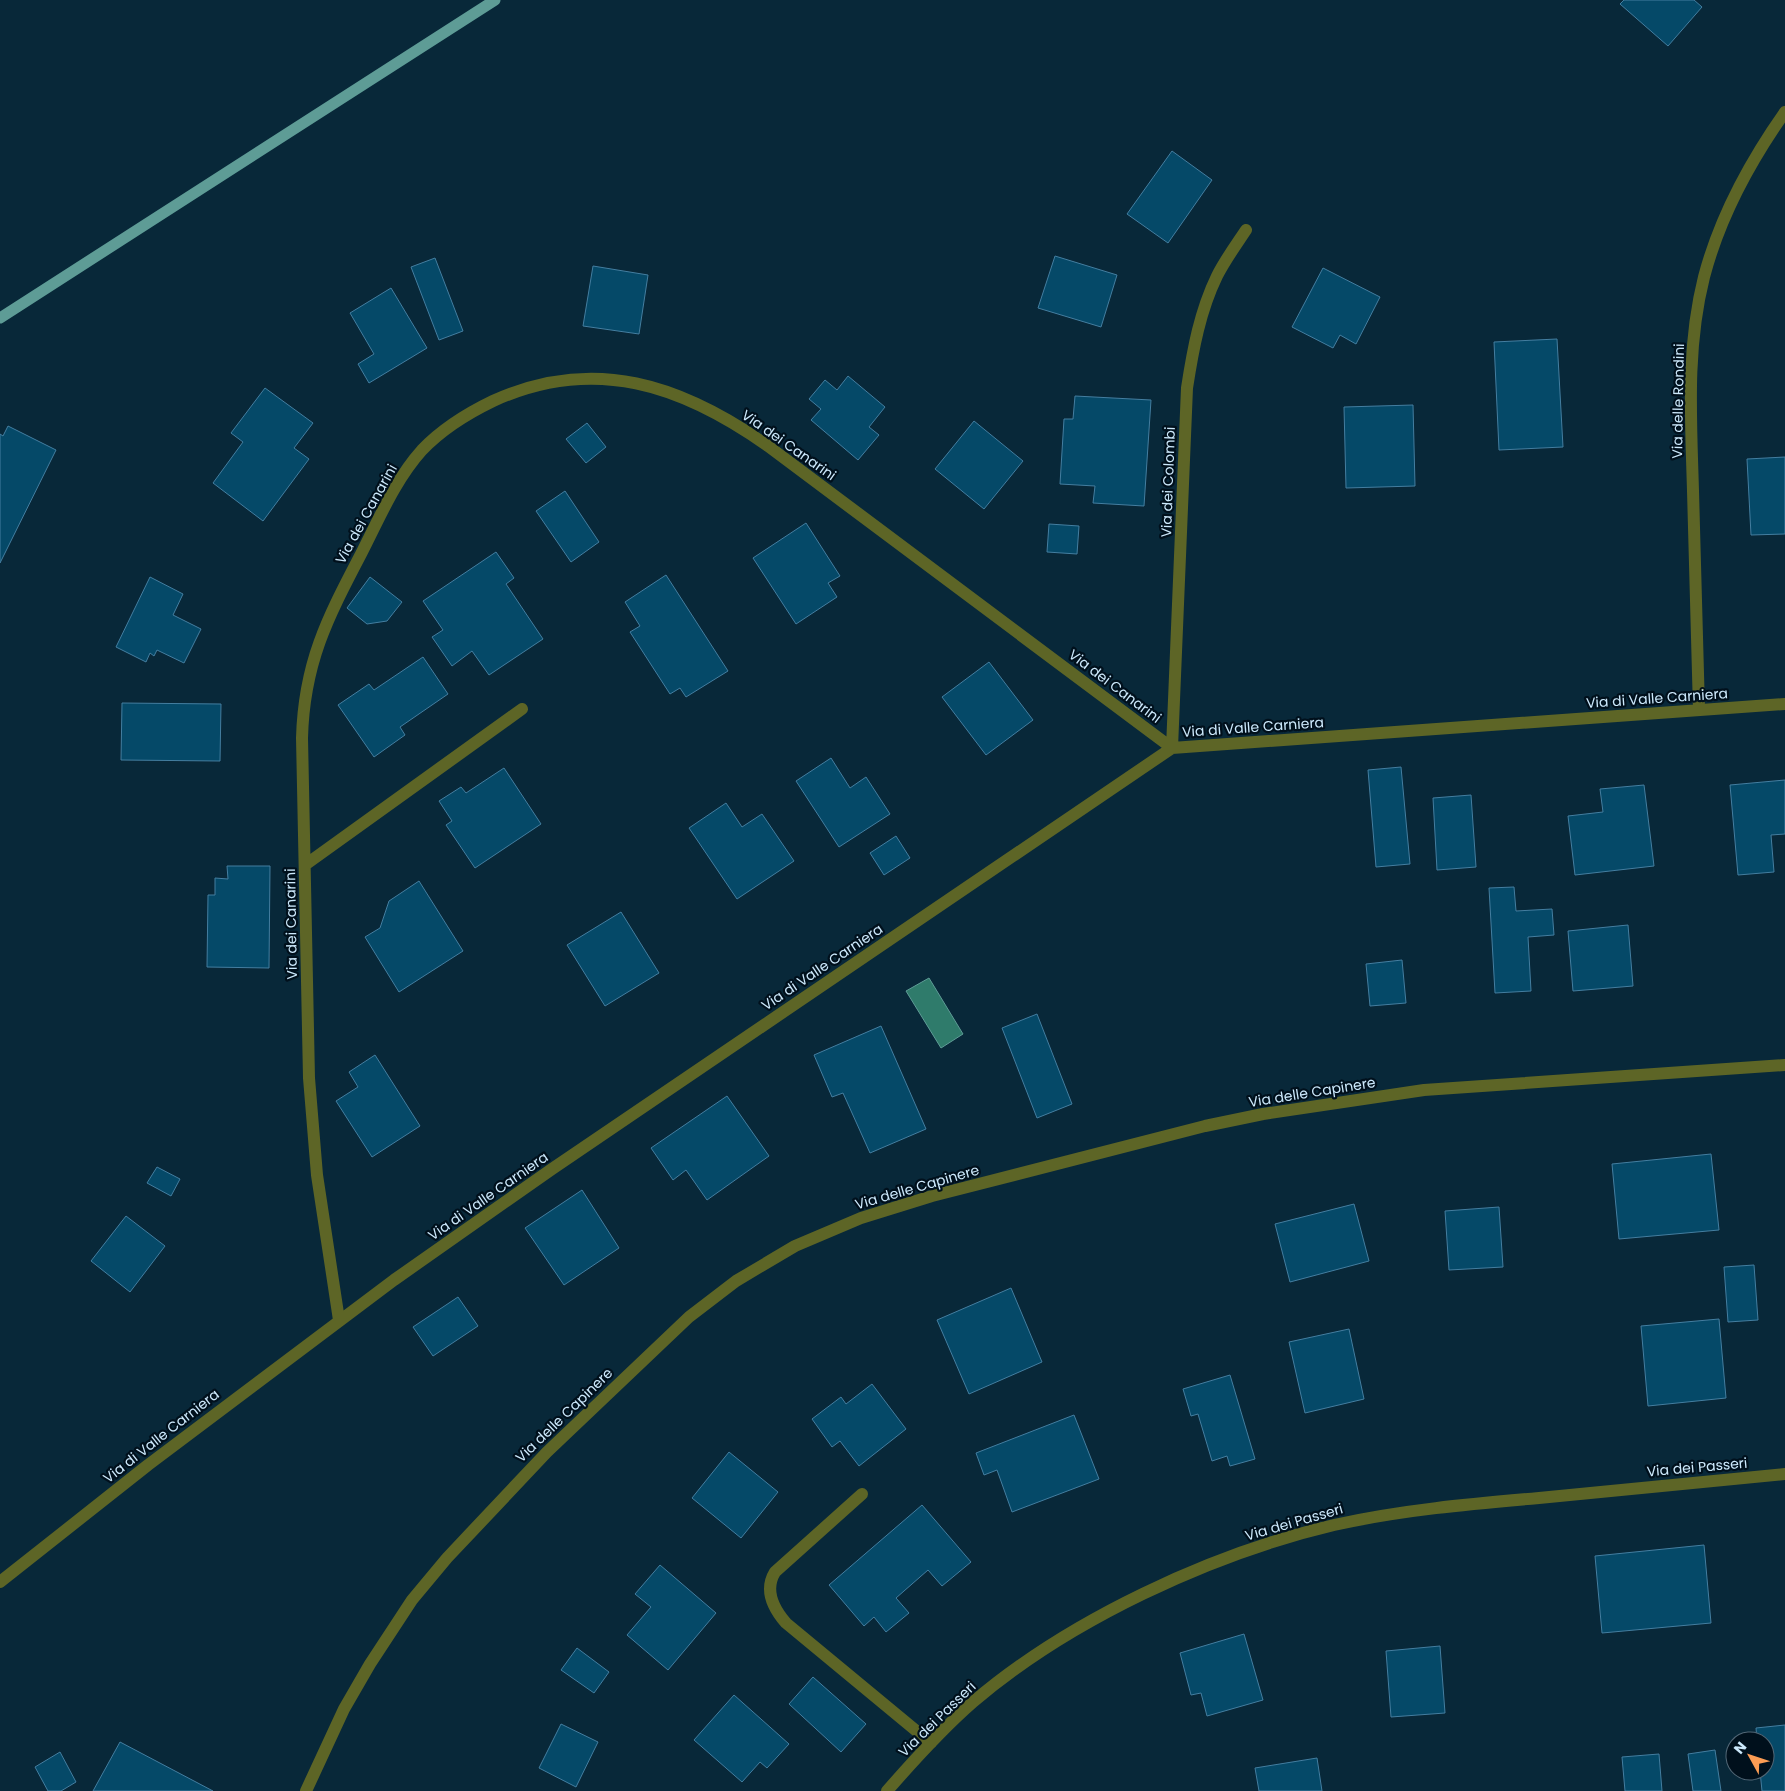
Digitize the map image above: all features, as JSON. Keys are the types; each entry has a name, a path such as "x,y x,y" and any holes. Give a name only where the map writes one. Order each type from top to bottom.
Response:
{"street":[{"name":"Via delle Rondini","path":"1699,710 1690,389 1696,318 1708,263 1731,201 1748,168 1785,112"},
{"name":"Via dei Colombi","path":"1172,748 1188,388 1194,346 1212,286 1246,230"},
{"name":"Via dei Canarini","path":"339,1320 317,1175 308,1078 303,725 310,668 325,625 384,509 412,462 429,443 450,425 468,413 507,395 528,387 559,380 585,377 643,386 679,396 732,422 768,446 1172,748"},
{"name":"Via di Valle Carniera","path":"0,1582 148,1465 339,1320 552,1169 1172,748 1785,704"},
{"path":"305,865 522,709"},
{"name":"Via delle Capinere","path":"306,1791 344,1709 382,1643 412,1600 447,1558 547,1452 689,1317 736,1281 795,1246 861,1218 914,1201 1176,1134 1263,1114 1424,1090 1785,1066"},
{"name":"Via dei Passeri","path":"887,1791 931,1743 984,1693 1069,1635 1167,1584 1256,1547 1335,1525 1414,1510 1785,1474"},
{"path":"862,1494 775,1572 770,1587 772,1603 786,1623 931,1743"}],"shaded area":[{"path":"929,978 963,1034 941,1048 906,991"}],"building":[{"path":"1624,0 1694,0 1702,7 1668,46 1620,4"},
{"path":"1172,151 1212,180 1168,243 1127,214"},
{"path":"1055,256 1117,275 1101,327 1038,308"},
{"path":"435,258 463,331 439,340 411,267"},
{"path":"593,266 648,275 639,334 583,326"},
{"path":"1323,268 1380,297 1356,344 1340,335 1333,348 1292,327"},
{"path":"391,288 427,348 369,383 358,364 374,354 350,313"},
{"path":"1557,339 1563,447 1499,450 1494,342"},
{"path":"848,376 885,407 869,427 879,435 858,460 811,420 821,409 809,399 825,380 837,390"},
{"path":"265,388 313,423 294,448 309,459 263,521 213,483 243,442 231,433"},
{"path":"1075,396 1151,400 1144,506 1093,503 1095,486 1060,484 1064,419 1073,419"},
{"path":"1413,405 1415,486 1346,488 1344,407"},
{"path":"974,421 1023,461 984,509 935,469"},
{"path":"587,423 606,447 586,463 566,439"},
{"path":"8,426 56,450 0,563 0,434 3,436"},
{"path":"1785,457 1785,534 1751,535 1747,459"},
{"path":"565,491 599,542 571,562 536,511"},
{"path":"806,523 840,576 828,583 837,597 796,624 753,558"},
{"path":"1049,524 1079,526 1077,554 1047,552"},
{"path":"496,552 514,578 506,584 543,639 489,675 472,651 452,666 432,637 443,630 423,601"},
{"path":"666,575 728,671 686,697 680,688 670,694 630,632 640,626 625,602"},
{"path":"150,577 183,594 173,615 201,629 184,663 157,650 154,656 150,653 146,662 116,647"},
{"path":"370,577 402,602 387,621 367,624 347,608"},
{"path":"423,657 448,694 400,727 405,735 374,757 338,705 369,684 374,690"},
{"path":"989,662 1033,720 986,755 942,697"},
{"path":"122,703 221,704 220,761 121,760"},
{"path":"831,758 850,788 866,777 890,814 839,847 796,781"},
{"path":"1401,767 1410,864 1376,867 1368,770"},
{"path":"504,768 541,824 475,868 446,825 452,821 439,801 461,787 466,793"},
{"path":"1785,780 1785,834 1771,835 1774,872 1738,875 1730,785"},
{"path":"1644,785 1654,866 1575,875 1568,816 1603,812 1600,789"},
{"path":"1471,795 1476,867 1437,870 1433,798"},
{"path":"726,803 742,827 762,814 794,861 737,899 689,828"},
{"path":"896,836 910,858 884,875 870,853"},
{"path":"227,866 270,866 269,968 207,967 208,895 215,895 215,878 228,879"},
{"path":"419,881 463,951 399,992 365,937 380,928 389,901"},
{"path":"1514,887 1516,911 1552,909 1554,935 1528,937 1531,991 1495,993 1489,888"},
{"path":"621,912 659,973 605,1006 567,945"},
{"path":"1628,925 1633,986 1573,991 1568,931"},
{"path":"1402,960 1406,1003 1370,1006 1366,964"},
{"path":"1037,1014 1072,1104 1037,1118 1002,1028"},
{"path":"881,1026 926,1129 870,1153 843,1093 832,1097 814,1055"},
{"path":"375,1055 420,1126 372,1157 336,1101 358,1087 349,1072"},
{"path":"727,1096 769,1156 707,1200 686,1170 673,1180 651,1148"},
{"path":"1711,1154 1719,1230 1619,1239 1612,1164"},
{"path":"157,1167 180,1179 171,1196 147,1183"},
{"path":"582,1190 619,1248 564,1285 525,1228"},
{"path":"1354,1204 1369,1261 1290,1282 1275,1224"},
{"path":"1499,1207 1503,1267 1449,1270 1445,1211"},
{"path":"126,1216 165,1246 130,1292 91,1261"},
{"path":"1754,1265 1758,1320 1728,1322 1724,1267"},
{"path":"1011,1288 1042,1362 969,1394 937,1320"},
{"path":"458,1297 478,1326 433,1356 413,1327"},
{"path":"1719,1319 1726,1398 1648,1406 1641,1326"},
{"path":"1349,1329 1364,1399 1305,1413 1289,1342"},
{"path":"1230,1375 1255,1459 1230,1466 1227,1456 1212,1461 1198,1414 1191,1416 1183,1389"},
{"path":"872,1384 906,1429 859,1466 840,1441 832,1447 812,1419 841,1397 846,1404"},
{"path":"1074,1415 1099,1479 1012,1512 997,1470 984,1475 976,1453"},
{"path":"729,1452 778,1492 741,1538 692,1498"},
{"path":"922,1505 971,1562 942,1586 928,1570 896,1598 909,1613 886,1632 874,1617 864,1626 829,1585"},
{"path":"1704,1545 1711,1623 1602,1633 1595,1556"},
{"path":"660,1565 716,1613 668,1670 627,1635 651,1607 635,1594"},
{"path":"1244,1634 1263,1700 1207,1716 1201,1693 1191,1695 1180,1653"},
{"path":"1440,1646 1445,1713 1391,1717 1386,1651"},
{"path":"577,1648 609,1672 594,1693 561,1670"},
{"path":"813,1677 866,1724 841,1752 789,1704"},
{"path":"734,1695 789,1744 767,1768 760,1762 742,1782 694,1740"},
{"path":"561,1724 598,1742 576,1787 539,1768"},
{"path":"1785,1725 1785,1791 1762,1791 1761,1781 1775,1781 1775,1731 1756,1731 1756,1728"},
{"path":"120,1742 213,1791 93,1791"},
{"path":"1715,1750 1721,1791 1693,1791 1688,1754"},
{"path":"60,1752 76,1782 61,1791 48,1791 35,1767"},
{"path":"1659,1754 1662,1791 1625,1791 1622,1757"},
{"path":"1317,1758 1322,1791 1259,1791 1255,1768"}],"waterway":[{"path":"0,318 495,0"}]}
